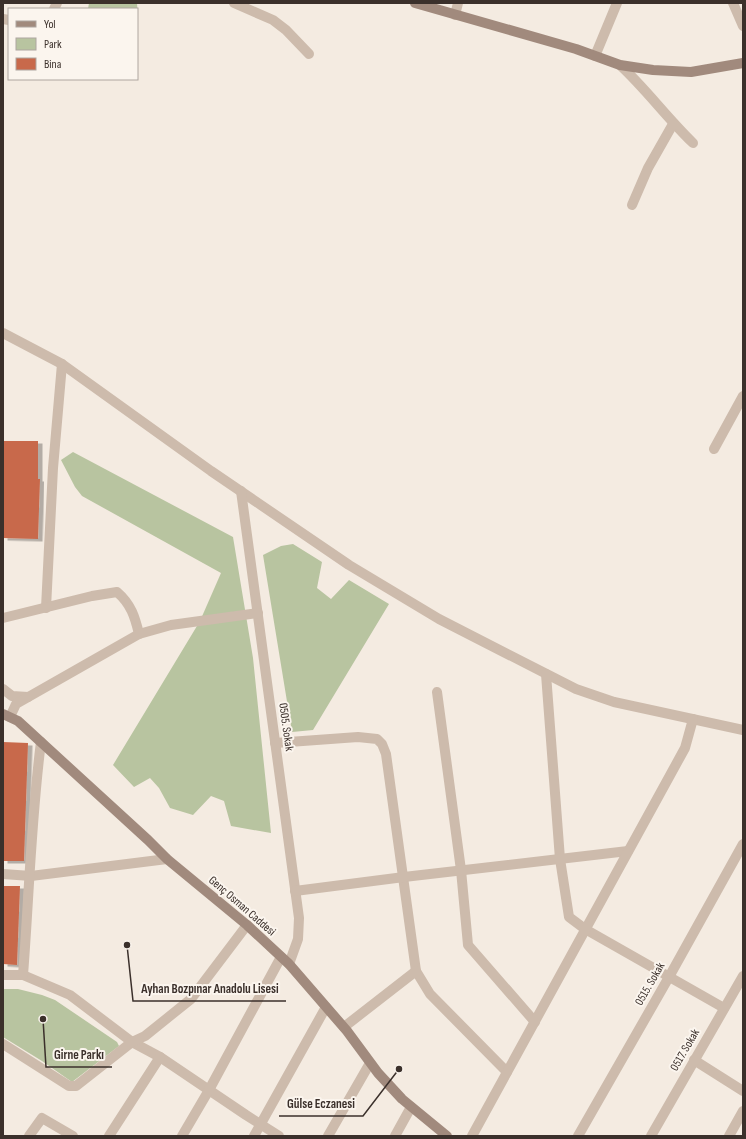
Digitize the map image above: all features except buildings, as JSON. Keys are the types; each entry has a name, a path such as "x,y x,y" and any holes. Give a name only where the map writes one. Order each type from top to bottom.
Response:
{"street":[{"path":"234,3 273,20 286,30 309,54"},
{"path":"415,3 576,49 620,65 653,70 691,72 743,63"},
{"path":"455,15 458,3"},
{"path":"595,56 617,3"},
{"path":"733,3 743,26"},
{"path":"620,65 636,80 673,124 693,143"},
{"path":"632,205 648,168 673,124"},
{"path":"3,334 62,364 241,491 349,565 439,619 576,689 614,702 743,730"},
{"path":"46,608 62,364"},
{"path":"714,449 743,396"},
{"name":"0505. Sokak","path":"182,1136 298,940 299,918 241,491"},
{"path":"3,618 92,596 118,592 126,600 135,616 139,634"},
{"path":"6,715 16,704 139,634 171,625 258,613"},
{"path":"546,674 560,859 569,916 585,929 724,1008"},
{"path":"3,689 12,696 28,697"},
{"path":"437,692 461,870 468,945 535,1022"},
{"name":"Genç Osman Caddesi","path":"6,715 18,721 42,742 167,859 247,925 285,961 344,1027 378,1073 402,1099 447,1136"},
{"path":"472,1136 685,748 693,719"},
{"path":"275,743 358,737 377,739 382,744 386,754 416,971 430,994 507,1072"},
{"path":"24,975 35,794 42,742"},
{"name":"0515. Sokak","path":"578,1136 743,844"},
{"path":"295,891 628,851"},
{"path":"3,874 30,876 167,859"},
{"path":"3,1044 70,1086 76,1086 132,1042 145,1036 190,999 247,925"},
{"path":"344,1027 416,971"},
{"path":"3,975 24,975 70,995 132,1042 160,1057 279,1136"},
{"name":"0517. Sokak","path":"651,1136 743,976"},
{"path":"254,1136 326,1007"},
{"path":"109,1136 160,1057"},
{"path":"694,1060 743,1091"},
{"path":"328,1136 370,1063"},
{"path":"395,1136 411,1107"},
{"path":"729,1136 743,1111"},
{"path":"29,1136 42,1118 73,1136"}],"green space":[{"path":"89,3 137,3 137,8 88,8"},
{"path":"73,452 233,537 253,658 271,833 231,826 224,801 211,796 193,815 170,808 159,788 150,778 134,787 113,765 200,621 221,573 82,496 75,487 61,460"},
{"path":"293,544 322,562 317,588 331,599 349,580 389,604 313,730 292,732 263,555 281,546"},
{"path":"3,989 18,989 55,1000 117,1042 119,1046 72,1082 42,1061 3,1037"}],"place":[{"name":"Ayhan Bozpınar Anadolu Lisesi","path":"127,945"},
{"name":"Girne Parkı","path":"43,1019"},
{"name":"Gülse Eczanesi","path":"399,1069"}]}
